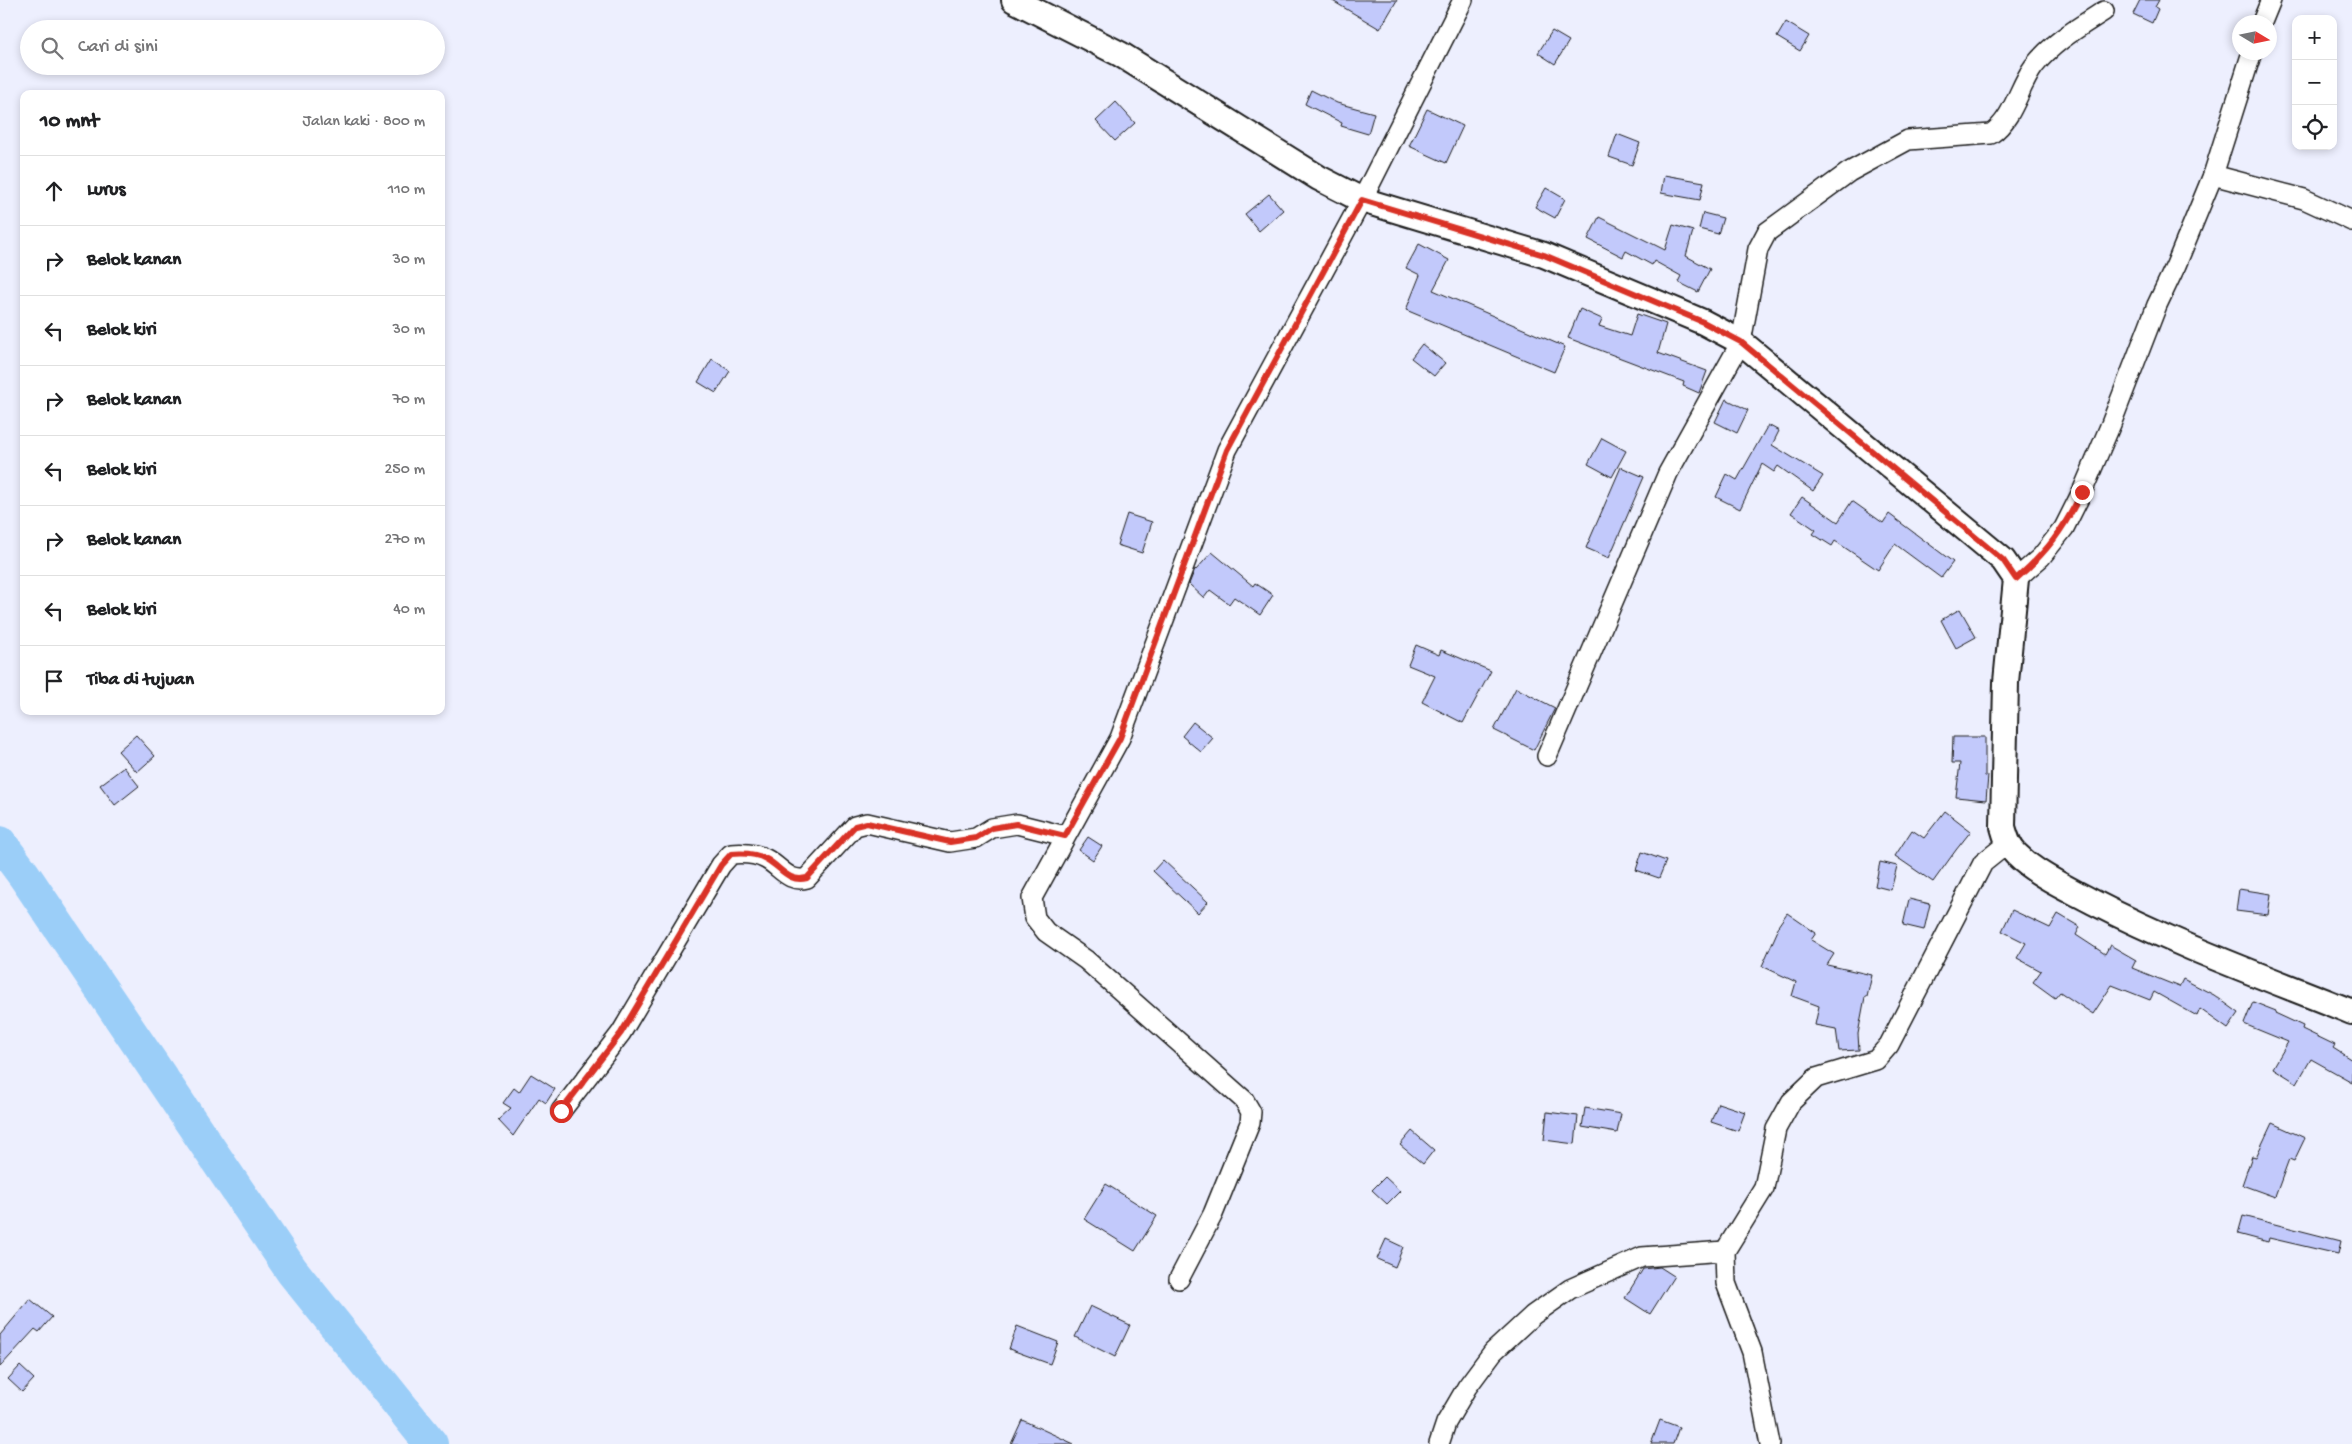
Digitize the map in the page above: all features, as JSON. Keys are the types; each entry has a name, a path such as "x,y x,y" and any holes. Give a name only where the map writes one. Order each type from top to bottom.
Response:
{"street":[{"path":"1014,0 1120,54 1319,178 1362,200 1544,255 1703,322 1741,342 2003,560 2016,579 2006,682 2003,827 2008,843 2016,854 2051,880 2138,925 2352,1012"},
{"path":"1179,1279 1213,1214 1250,1123 1251,1112 1244,1100 1155,1020 1086,960 1046,932 1035,918 1032,898 1120,738 1227,450 1362,200 1464,0"},
{"path":"2265,15 2271,0"},
{"path":"1547,756 1668,473 1741,342 1758,249 1767,232 1784,217 1849,172 1908,140 1991,134 2002,127 2034,66 2064,36 2104,11"},
{"path":"2016,579 2041,557 2064,528 2082,492 2111,424 2157,305 2176,265 2212,175 2249,60"},
{"path":"2212,175 2304,199 2352,221"},
{"path":"561,1111 621,1033 721,865 731,854 746,853 766,859 792,878 798,880 807,878 855,826 867,823 950,842 976,838 992,828 1016,824 1065,836"},
{"path":"1770,1444 1752,1352 1726,1283 1725,1251 1764,1188 1776,1129 1791,1102 1816,1078 1876,1060 1889,1045 1983,863 2008,843"},
{"path":"1439,1444 1446,1423 1454,1409 1493,1352 1533,1315 1570,1289 1642,1257 1725,1251"}],"building":[{"path":"1331,0 1397,0 1380,29"},
{"path":"2140,0 2159,0 2155,7 2158,9 2152,23 2133,14"},
{"path":"1786,22 1809,36 1800,51 1777,37"},
{"path":"1552,31 1569,41 1555,64 1538,53"},
{"path":"1311,90 1337,103 1374,113 1368,134 1341,126 1342,123 1305,104"},
{"path":"1116,102 1135,123 1115,141 1096,121"},
{"path":"1427,109 1463,126 1446,163 1409,146"},
{"path":"1617,134 1640,143 1632,165 1609,157"},
{"path":"1664,175 1704,182 1700,200 1661,193"},
{"path":"1546,188 1565,199 1555,218 1535,207"},
{"path":"1269,194 1283,210 1259,231 1245,214"},
{"path":"1703,213 1723,218 1718,234 1699,229"},
{"path":"1599,217 1665,250 1673,225 1693,231 1686,256 1710,269 1698,292 1678,282 1681,276 1654,261 1652,265 1626,251 1623,257 1588,239"},
{"path":"1419,244 1449,260 1433,290 1565,347 1554,372 1406,310 1420,275 1406,268"},
{"path":"1580,309 1602,319 1599,326 1630,336 1637,314 1666,324 1658,353 1707,371 1699,393 1683,386 1684,382 1568,338"},
{"path":"1422,344 1445,363 1434,376 1411,358"},
{"path":"712,359 730,371 716,393 698,382"},
{"path":"1726,399 1748,410 1737,433 1715,422"},
{"path":"1768,425 1779,431 1772,445 1823,476 1813,491 1778,466 1774,472 1762,464 1740,509 1716,497 1727,474 1737,480"},
{"path":"1602,438 1626,451 1612,477 1588,464"},
{"path":"1621,467 1644,477 1609,558 1586,548"},
{"path":"1802,497 1838,522 1852,501 1883,523 1889,514 1953,562 1941,578 1895,544 1878,570 1835,541 1832,546 1813,534 1816,530 1791,513"},
{"path":"1127,514 1152,522 1142,553 1117,545"},
{"path":"1212,552 1253,586 1255,583 1273,595 1260,615 1234,597 1229,604 1210,590 1204,598 1189,584 1195,569"},
{"path":"1960,609 1976,637 1956,648 1941,620"},
{"path":"1416,645 1439,655 1441,650 1491,671 1463,723 1422,702 1435,676 1408,665"},
{"path":"1516,688 1555,708 1534,750 1494,730"},
{"path":"1193,722 1213,738 1201,752 1182,736"},
{"path":"136,735 155,756 137,772 118,751"},
{"path":"1953,737 1985,737 1985,776 1988,776 1986,800 1956,797 1960,763 1952,763"},
{"path":"124,767 139,786 115,805 100,785"},
{"path":"1945,811 1971,831 1933,882 1895,856 1912,830 1924,838"},
{"path":"1088,837 1102,846 1093,860 1079,850"},
{"path":"1642,852 1666,861 1659,878 1636,870"},
{"path":"1163,860 1208,902 1198,913 1153,871"},
{"path":"1880,862 1897,866 1891,890 1875,886"},
{"path":"2239,889 2271,894 2268,915 2236,911"},
{"path":"1909,899 1930,904 1924,930 1903,925"},
{"path":"2012,910 2050,928 2058,914 2080,927 2076,935 2105,954 2110,945 2136,960 2132,968 2179,987 2183,979 2214,995 2239,1013 2228,1029 2200,1009 2197,1016 2154,992 2150,1000 2112,985 2093,1014 2060,992 2055,998 2033,982 2041,971 2017,958 2026,943 2002,931"},
{"path":"1787,913 1816,933 1811,940 1834,954 1827,965 1872,975 1867,997 1865,997 1858,1034 1859,1050 1839,1051 1836,1029 1815,1025 1819,1006 1792,996 1796,982 1762,966 1778,930 1776,929"},
{"path":"2253,1002 2276,1011 2275,1013 2303,1026 2302,1029 2335,1045 2333,1048 2352,1060 2352,1082 2311,1059 2297,1083 2273,1068 2288,1042 2244,1024"},
{"path":"531,1074 555,1089 546,1103 539,1098 513,1136 498,1120 511,1108 503,1103 514,1088 519,1092"},
{"path":"1718,1103 1745,1112 1738,1131 1711,1122"},
{"path":"1585,1108 1621,1114 1617,1133 1582,1127"},
{"path":"1547,1112 1578,1116 1575,1144 1544,1140"},
{"path":"2272,1123 2305,1138 2294,1161 2289,1159 2275,1197 2242,1185 2252,1156 2256,1157"},
{"path":"1412,1131 1434,1150 1423,1164 1400,1145"},
{"path":"1385,1177 1400,1191 1387,1204 1372,1190"},
{"path":"1106,1184 1157,1216 1135,1251 1084,1219"},
{"path":"2243,1216 2341,1241 2338,1254 2269,1238 2268,1242 2238,1234"},
{"path":"1386,1239 1403,1247 1395,1267 1377,1259"},
{"path":"1660,1267 1674,1276 1650,1314 1625,1298 1643,1269"},
{"path":"30,1299 52,1317 39,1332 35,1329 0,1367 0,1335"},
{"path":"1090,1306 1130,1325 1115,1357 1075,1337"},
{"path":"1017,1326 1058,1342 1050,1364 1009,1349"},
{"path":"20,1366 34,1379 22,1392 8,1379"},
{"path":"1022,1420 1074,1444 1011,1444"},
{"path":"1660,1420 1679,1427 1673,1444 1651,1444"}],"waterway":[{"path":"0,843 24,875 292,1271 431,1444"}],"route":[{"path":"561,1111 621,1033 721,865 731,854 746,853 766,859 792,878 798,880 807,878 855,826 867,823 950,842 976,838 992,828 1016,824 1065,836 1120,738 1227,450 1362,200 1373,205 1544,255 1703,322 1741,342 2003,560 2016,579 2041,557 2064,528 2082,492"}]}
